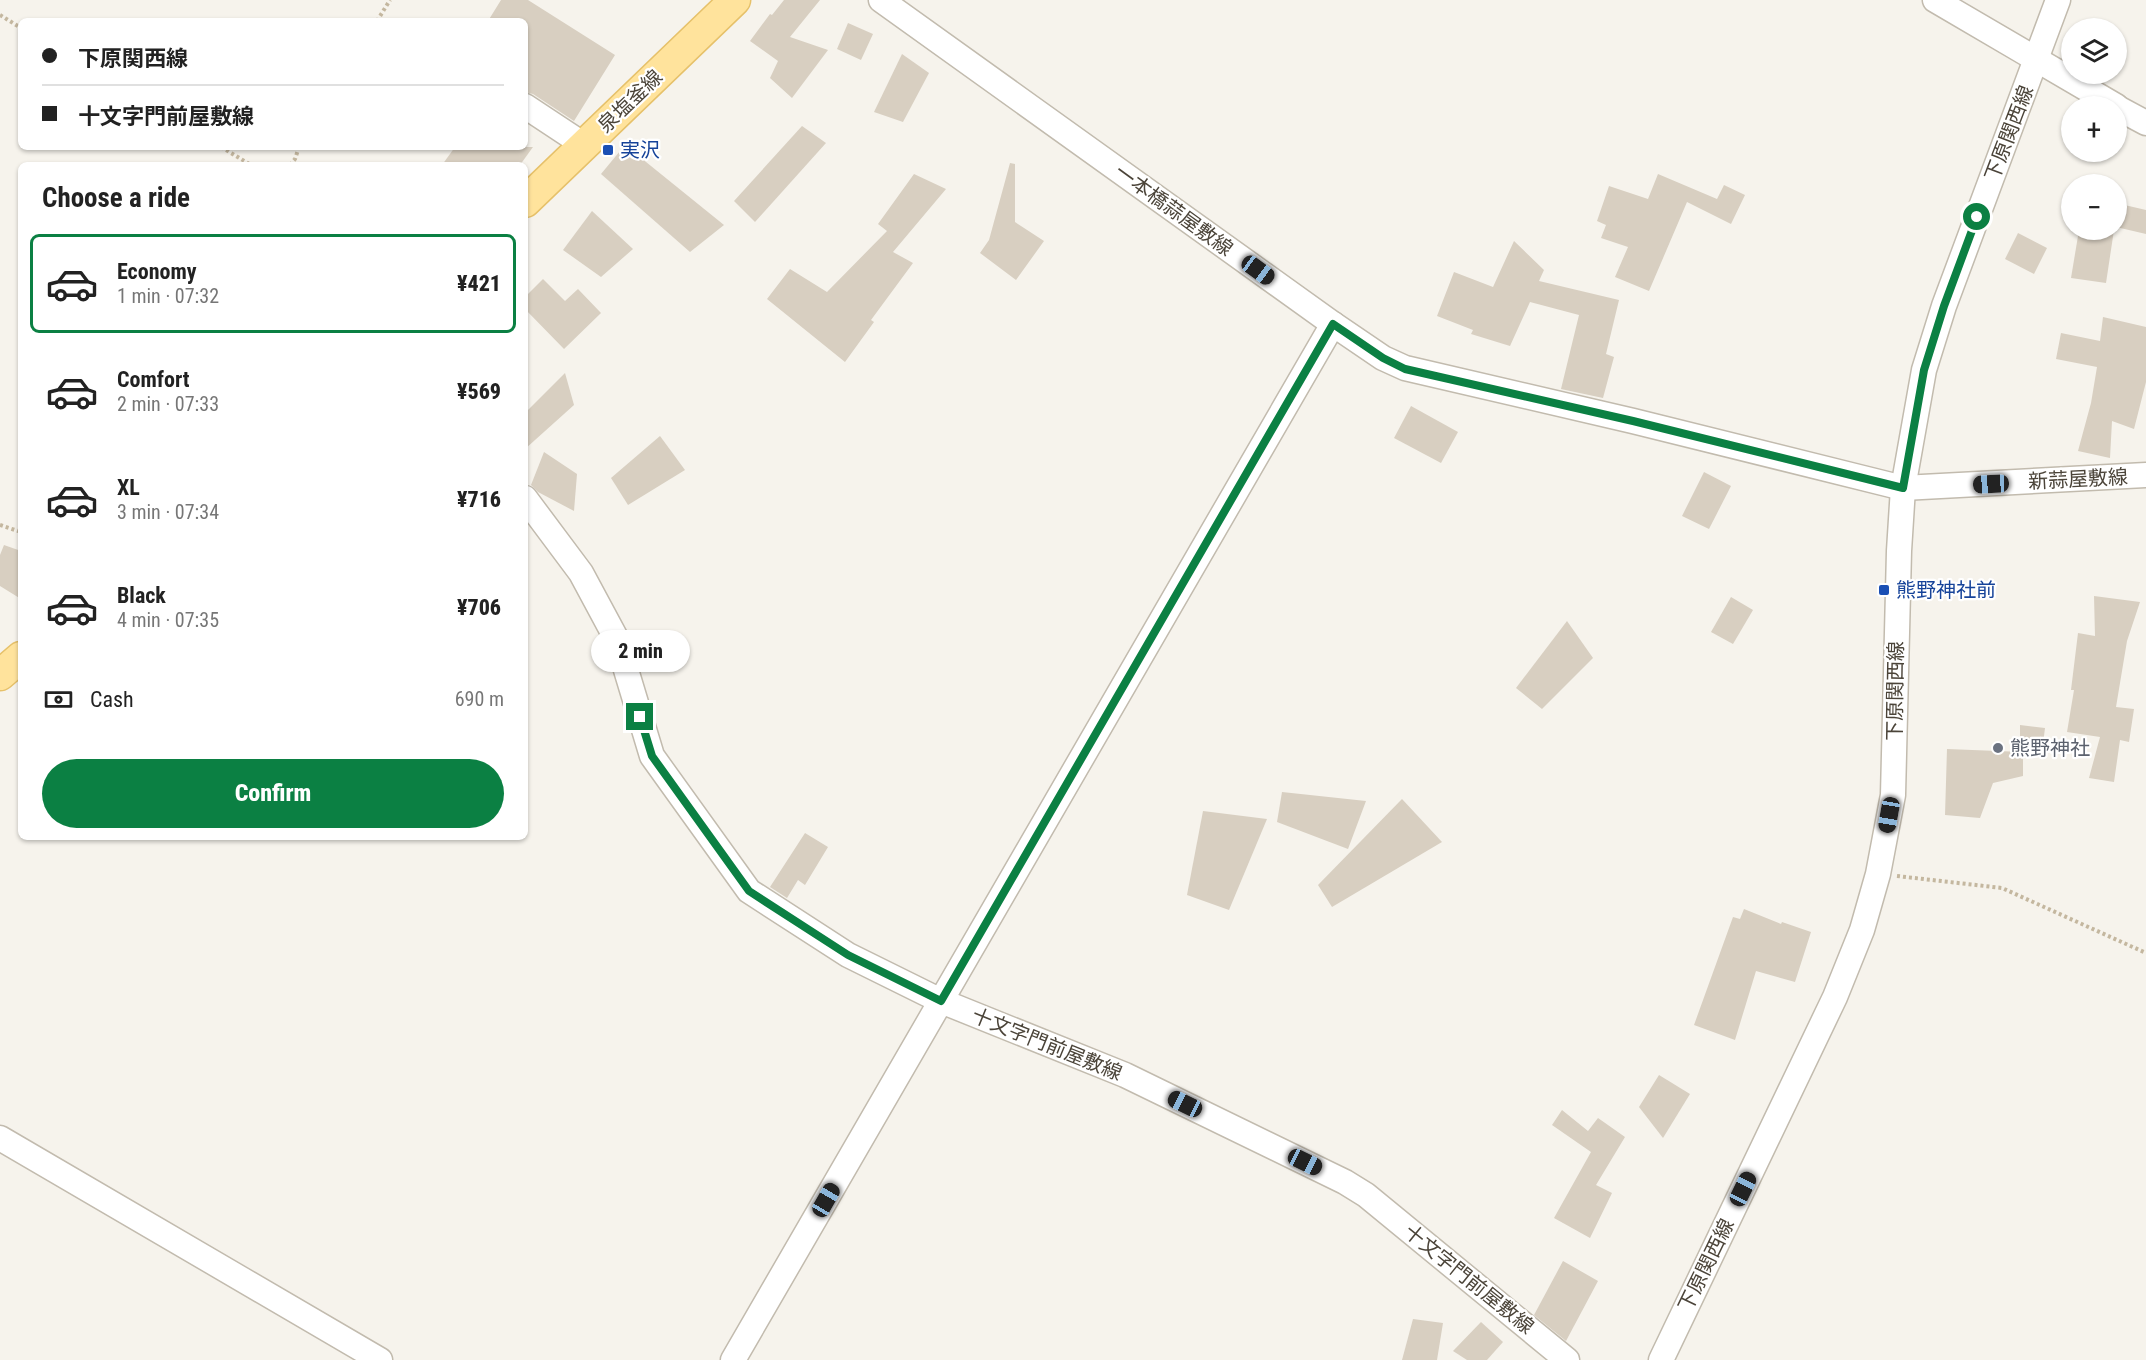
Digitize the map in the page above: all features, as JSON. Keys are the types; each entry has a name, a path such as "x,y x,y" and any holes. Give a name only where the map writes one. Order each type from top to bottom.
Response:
{"main road":[{"name":"泉塩釜線","path":"528,199 735,0"},
{"path":"0,675 18,660"}],"street":[{"name":"一本橋蒜屋敷線","path":"881,0 1333,324 1383,358 1405,369 1633,421 1903,488"},
{"path":"1935,0 2098,96"},
{"name":"下原関西線","path":"1661,1360 1835,997 1862,930 1878,874 1893,795 1899,551 1903,488 1924,370 1948,295 2058,0"},
{"path":"528,108 584,145"},
{"path":"2127,113 2146,123"},
{"path":"733,1360 1333,324"},
{"name":"新蒜屋敷線","path":"1903,488 2146,475"},
{"name":"十文字門前屋敷線","path":"528,502 581,573 617,640 652,756 749,891 848,955 941,1001 1125,1075 1345,1182 1366,1195 1567,1360"},
{"path":"0,1138 380,1360"}],"path":[{"path":"378,18 390,0"},
{"path":"0,15 18,26"},
{"path":"226,150 246,162"},
{"path":"0,525 18,531"},
{"path":"1878,874 2002,888 2146,952"}],"building":[{"path":"501,0 528,0 615,55 574,121 528,93 528,18 490,18"},
{"path":"784,0 820,0 790,37 828,50 792,98 770,78 778,61 750,41 770,14 772,15"},
{"path":"848,23 873,34 861,60 837,49"},
{"path":"902,54 929,73 903,122 874,112"},
{"path":"802,126 826,143 755,222 734,201"},
{"path":"625,145 724,225 690,252 601,174"},
{"path":"528,147 533,147 522,162 444,162 453,150 528,150"},
{"path":"1010,163 1015,164 1015,222 1044,241 1016,280 980,253 989,240"},
{"path":"914,174 946,189 893,252 913,263 871,320 874,322 845,362 767,299 790,269 827,292 887,231 878,224"},
{"path":"1658,174 1717,199 1724,185 1745,195 1731,224 1687,202 1649,291 1615,277 1628,247 1601,238 1606,225 1597,221 1609,186 1648,199"},
{"path":"2127,206 2146,210 2146,234 2127,230"},
{"path":"592,211 633,249 601,277 563,250"},
{"path":"2018,233 2047,248 2034,274 2005,259"},
{"path":"2077,240 2112,240 2106,283 2071,278"},
{"path":"1514,241 1544,270 1539,281 1619,300 1606,354 1614,357 1603,398 1561,389 1579,315 1530,302 1510,346 1471,334 1473,330 1437,316 1454,272 1493,287"},
{"path":"543,279 565,301 578,289 601,313 564,349 528,312 528,294"},
{"path":"2103,317 2146,327 2146,382 2134,429 2112,421 2110,458 2078,451 2091,403 2097,367 2056,359 2061,333 2100,341"},
{"path":"565,373 574,405 528,446 528,410"},
{"path":"1411,406 1458,432 1441,463 1394,438"},
{"path":"660,436 685,470 628,505 611,478"},
{"path":"544,452 577,474 574,511 538,492 531,485"},
{"path":"1704,472 1731,486 1709,529 1682,516"},
{"path":"4,545 18,550 18,597 0,586 0,555"},
{"path":"2094,596 2140,602 2127,641 2116,707 2134,709 2129,742 2120,740 2114,782 2089,778 2100,737 2067,732 2074,690 2071,690 2078,633 2095,636"},
{"path":"1731,597 1753,610 1733,644 1711,632"},
{"path":"1567,621 1593,658 1542,709 1516,688"},
{"path":"2020,725 2045,728 2042,752 2020,752"},
{"path":"1947,749 2023,752 2023,776 1993,783 1980,818 1945,815"},
{"path":"1282,792 1366,801 1348,849 1277,822"},
{"path":"1402,799 1442,842 1332,907 1318,885"},
{"path":"1203,811 1267,819 1229,910 1187,895"},
{"path":"805,833 828,847 805,885 798,880 787,898 770,887"},
{"path":"1744,909 1781,924 1782,922 1811,932 1795,982 1756,971 1735,1040 1694,1025 1733,917 1740,919"},
{"path":"1659,1075 1690,1094 1663,1138 1639,1107"},
{"path":"1562,1110 1588,1131 1598,1118 1625,1137 1596,1185 1612,1193 1590,1238 1554,1218 1591,1152 1552,1125"},
{"path":"1563,1261 1598,1281 1566,1341 1534,1315"},
{"path":"1413,1319 1443,1323 1437,1360 1402,1360"},
{"path":"1481,1322 1503,1342 1487,1360 1467,1360 1453,1351"}],"place":[{"name":"実沢","path":"608,150"},
{"name":"熊野神社前","path":"1884,590"},
{"name":"熊野神社","path":"1998,748"}],"route":[{"path":"640,717 652,756 749,891 848,955 941,1001 1333,324 1383,358 1405,369 1633,421 1903,488 1924,370 1944,306 1977,217"}]}
